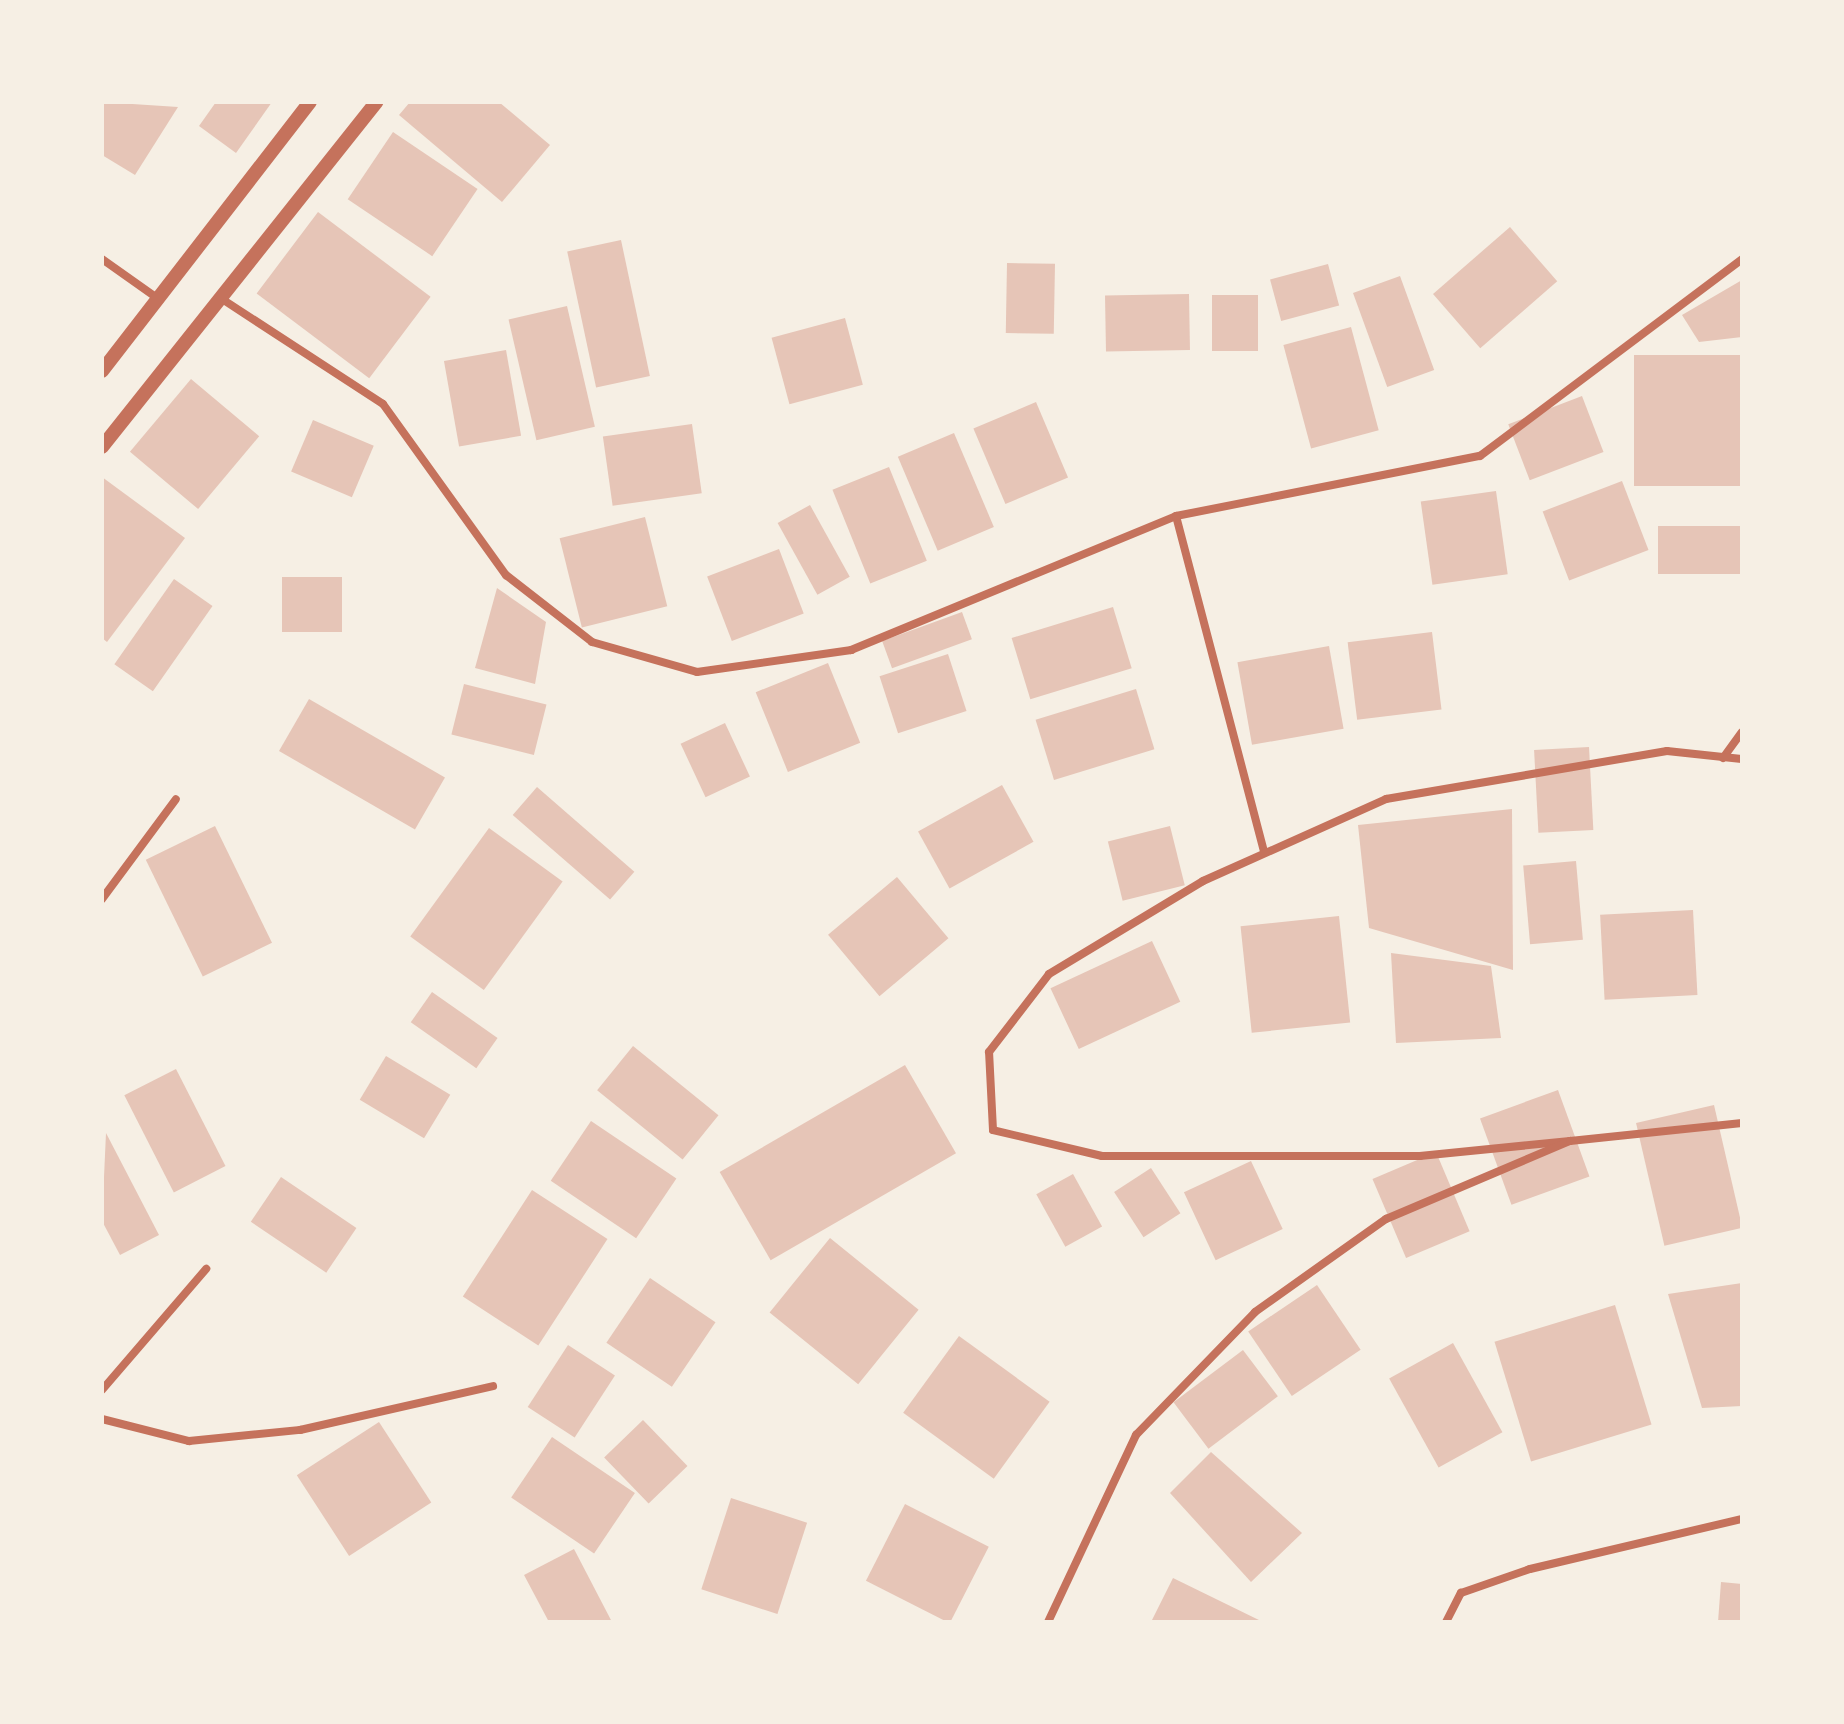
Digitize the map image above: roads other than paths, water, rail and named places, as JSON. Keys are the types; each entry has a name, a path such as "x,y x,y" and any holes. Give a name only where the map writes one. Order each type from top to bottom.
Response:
{"street":[{"path":"102,371 160,300 310,102"},
{"path":"102,447 376,102"},
{"path":"102,259 160,300"},
{"path":"222,299 383,404 519,585 592,642 697,672 851,650 1176,516 1480,456 1742,259"},
{"path":"1176,516 1264,851"},
{"path":"1723,758 1742,732"},
{"path":"1742,759 1667,751 1386,799 1264,851 1049,974 989,1052 993,1130 1102,1156 1420,1156 1742,1123"},
{"path":"102,899 176,799"},
{"path":"1048,1622 1136,1435 1255,1312 1386,1219 1570,1141"},
{"path":"102,1390 206,1269"},
{"path":"102,1419 189,1441 300,1430 493,1386"},
{"path":"1446,1622 1461,1593 1530,1569 1742,1519"}]}
